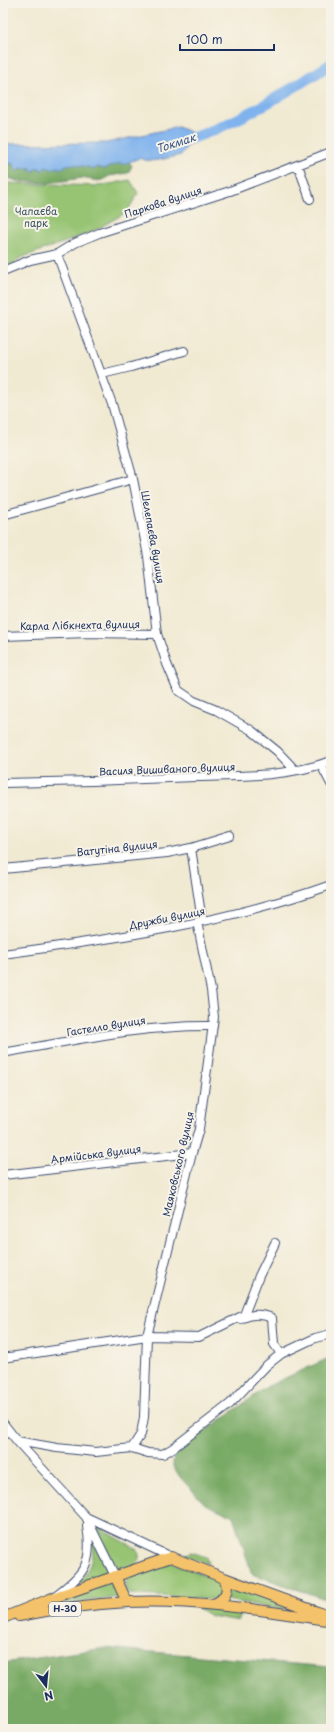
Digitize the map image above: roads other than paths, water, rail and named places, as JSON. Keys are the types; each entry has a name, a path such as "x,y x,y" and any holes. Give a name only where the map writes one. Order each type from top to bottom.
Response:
{"main road":[{"name":"Н-30","path":"3,1619 50,1599 171,1557"},
{"path":"171,1557 331,1617"},
{"path":"115,1576 127,1602"},
{"path":"214,1604 222,1600 227,1592 224,1578"},
{"name":"Н-30","path":"3,1619 40,1612 127,1602 214,1604 331,1620"}],"street":[{"name":"Паркова вулиця","path":"3,272 30,260 57,254 75,243 99,233 230,191 331,152"},
{"path":"298,165 310,199"},
{"name":"Шелепаєва вулиця","path":"57,254 112,404 132,479 148,556 157,634 178,690 194,701 216,710 251,730 277,751 295,770"},
{"path":"102,374 184,351"},
{"path":"3,515 132,479"},
{"name":"Карла Лібкнехта вулиця","path":"3,636 88,633 157,634"},
{"name":"Василя Вишиваного вулиця","path":"3,783 81,782 240,776 295,770 331,762"},
{"path":"321,765 331,784"},
{"name":"Ватутіна вулиця","path":"3,869 167,853 191,848 230,836"},
{"name":"Маяковського вулиця","path":"132,1448 141,1434 144,1417 147,1336 199,1129 214,1017 211,990 199,922 191,848"},
{"name":"Дружби вулиця","path":"3,954 104,940 199,922 304,895 331,885"},
{"name":"Гастелло вулиця","path":"3,1053 141,1029 213,1026"},
{"name":"Армійська вулиця","path":"3,1175 192,1153"},
{"path":"231,1323 244,1315 259,1276 275,1243"},
{"path":"3,1358 147,1336 199,1337 250,1315 262,1314 272,1318 274,1344 281,1354"},
{"path":"17,1442 96,1452 132,1448 148,1453 162,1454 173,1448 230,1404 267,1365 281,1354 315,1338 331,1334"},
{"path":"3,1423 17,1442 86,1517 115,1576"},
{"path":"86,1517 171,1557"},
{"path":"50,1599 72,1584 86,1564 90,1544 86,1517"}],"water":[{"path":"178,127 200,136 191,140 181,155 165,159 144,160 139,158 122,165 120,162 117,165 105,169 96,167 95,169 91,169 89,167 71,164 64,166 61,169 59,167 50,169 45,166 43,170 36,168 34,171 31,171 31,168 21,168 18,172 13,164 8,163 3,166 3,144 106,143"}],"waterway":[{"name":"Токмак","path":"187,140 243,116 331,64"}],"park label":[{"name":"Чапаєва парк","path":"36,216"}]}
